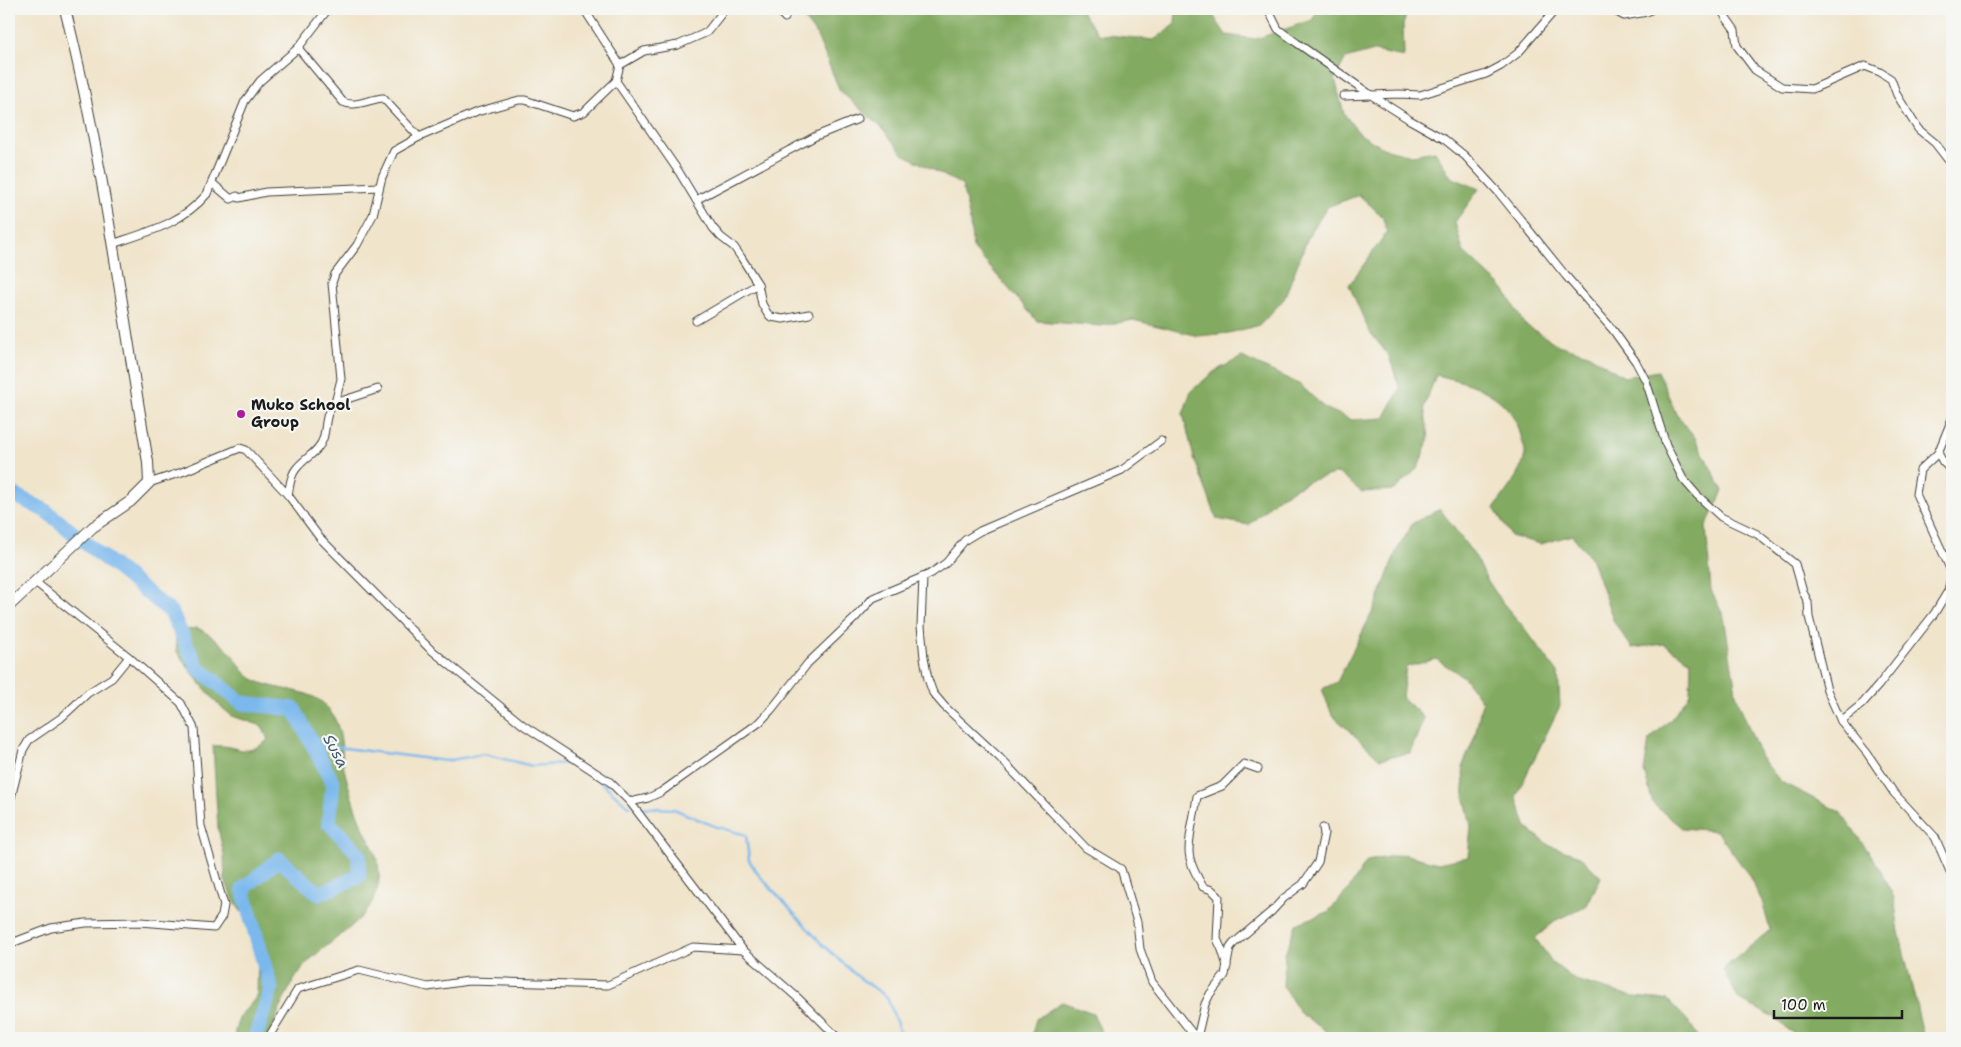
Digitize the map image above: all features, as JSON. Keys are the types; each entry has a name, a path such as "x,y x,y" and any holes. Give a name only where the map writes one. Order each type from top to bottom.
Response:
{"main road":[{"path":"9,606 93,527 131,501 148,483 148,462 112,244 77,56 66,9"}],"street":[{"path":"112,244 174,222 196,206 207,194 245,101 260,81 298,48 328,9"},
{"path":"584,9 620,65"},
{"path":"288,495 294,470 318,448 322,441 327,413 335,403 341,379 332,282 373,215 379,187 394,151 419,137 481,110 519,100 525,100 577,116 590,107 616,82 620,65 642,51 678,44 707,32 725,9"},
{"path":"777,9 785,18"},
{"path":"1268,9 1278,29 1371,95 1410,120 1444,138 1465,156 1480,171 1613,330 1636,362 1646,381 1666,445 1683,478 1697,495 1721,517 1757,534 1795,564 1808,602 1809,617 1827,690 1841,721 1867,753 1894,793 1935,837 1952,876"},
{"path":"1343,96 1427,94 1486,74 1501,66 1518,53 1556,9"},
{"path":"1611,9 1624,16 1647,12 1652,9"},
{"path":"1720,9 1736,30 1737,46 1755,70 1782,87 1812,89 1865,66 1891,79 1897,95 1918,128 1935,143 1952,165"},
{"path":"298,48 344,102 355,104 383,98 419,137"},
{"path":"616,82 679,172 713,228 734,247 758,284 762,304 771,317 789,320 809,314"},
{"path":"696,200 784,152 816,136 858,119"},
{"path":"212,183 232,199 237,196 239,198 266,192 379,187"},
{"path":"696,321 758,284"},
{"path":"335,403 378,389"},
{"path":"1841,721 1862,704 1878,686 1934,614 1948,591 1952,573 1916,494 1920,470 1938,453 1952,419"},
{"path":"630,802 648,798 661,792 750,730 771,710 808,663 873,598 922,577 946,563 965,540 980,531 1122,470 1161,442"},
{"path":"148,483 243,448 248,452 288,495 320,538 429,648 523,725 610,782 630,802 743,950 799,999 838,1038"},
{"path":"1938,453 1943,462 1952,471"},
{"path":"922,577 921,626 924,658 933,693 944,706 1000,758 1086,848 1121,869 1137,922 1140,949 1152,982 1196,1038"},
{"path":"9,944 32,934 66,925 141,922 210,928 216,927 222,916 223,900 201,826 194,728 181,703 129,656 34,581"},
{"path":"9,806 23,750 29,740 61,718 88,693 112,678 129,656"},
{"path":"1227,966 1217,939 1219,897 1212,890 1202,887 1189,852 1190,839 1197,796 1222,786 1244,764 1258,769"},
{"path":"1196,1038 1209,996 1225,974 1230,948 1284,898 1303,884 1318,862 1324,833 1323,828"},
{"path":"268,1038 298,989 359,970 428,987 468,982 608,985 693,947 743,950"}],"green space":[{"path":"797,9 1080,9 1098,34 1154,40 1175,24 1176,9 1209,9 1226,35 1256,39 1312,20 1319,9 1408,9 1403,25 1404,57 1374,51 1345,59 1335,79 1344,114 1360,134 1383,148 1412,155 1435,151 1451,177 1479,189 1455,222 1463,251 1504,289 1524,324 1558,345 1588,354 1624,377 1658,371 1676,414 1694,436 1723,491 1706,526 1711,590 1724,617 1737,698 1760,756 1781,782 1840,812 1879,866 1894,898 1899,932 1924,1038 1798,1038 1774,1017 1739,1000 1723,969 1770,930 1762,901 1748,874 1717,831 1682,828 1653,804 1644,771 1649,740 1672,718 1690,694 1691,661 1664,644 1632,648 1614,622 1592,560 1572,535 1541,544 1511,536 1494,508 1516,476 1525,453 1516,422 1509,410 1489,393 1463,382 1436,375 1424,407 1429,438 1418,468 1394,490 1362,492 1338,473 1309,481 1279,497 1249,525 1217,519 1194,458 1183,414 1191,391 1215,371 1242,357 1299,384 1325,408 1352,420 1384,418 1400,389 1389,356 1369,331 1349,285 1387,232 1382,216 1359,195 1327,207 1308,237 1284,299 1260,325 1229,333 1198,336 1133,320 1101,326 1037,321 973,248 969,216 962,185 903,154 882,128 840,91 817,36"},
{"path":"1440,509 1477,559 1486,578 1502,602 1558,673 1560,706 1516,796 1527,828 1550,846 1580,856 1601,877 1586,907 1558,919 1535,938 1553,963 1575,980 1634,997 1668,1000 1689,1022 1699,1038 1336,1038 1300,1013 1283,986 1285,954 1296,924 1328,912 1348,890 1367,861 1403,854 1438,863 1468,857 1471,826 1464,795 1463,765 1475,736 1482,702 1464,677 1436,659 1406,667 1402,697 1424,718 1410,753 1380,759 1332,715 1322,689 1337,682 1376,605 1396,552 1413,523"},
{"path":"197,628 222,645 252,678 265,684 297,691 316,698 332,714 340,734 344,769 352,797 360,820 374,849 378,865 379,877 376,892 366,912 301,970 286,994 269,1038 235,1038 235,1030 240,1016 257,994 258,960 244,916 233,899 225,880 224,855 218,828 213,746 246,750 259,746 268,740 262,726 232,716 220,706 177,652 175,632"},
{"path":"1062,1002 1093,1013 1104,1038 1031,1038 1036,1019"}],"waterway":[{"name":"Susa","path":"9,492 46,511 171,612 197,667 242,703 294,709 333,783 329,823 359,854 359,876 319,894 279,859 243,889 271,989 255,1038"},
{"path":"313,744 446,761 484,754 532,766 570,763 600,781 628,806 631,806"},
{"path":"637,807 674,809 714,826 746,835 749,860 758,874 821,943 857,976 887,997 902,1038"}],"place":[{"name":"Muko School Group","path":"241,414"}]}
